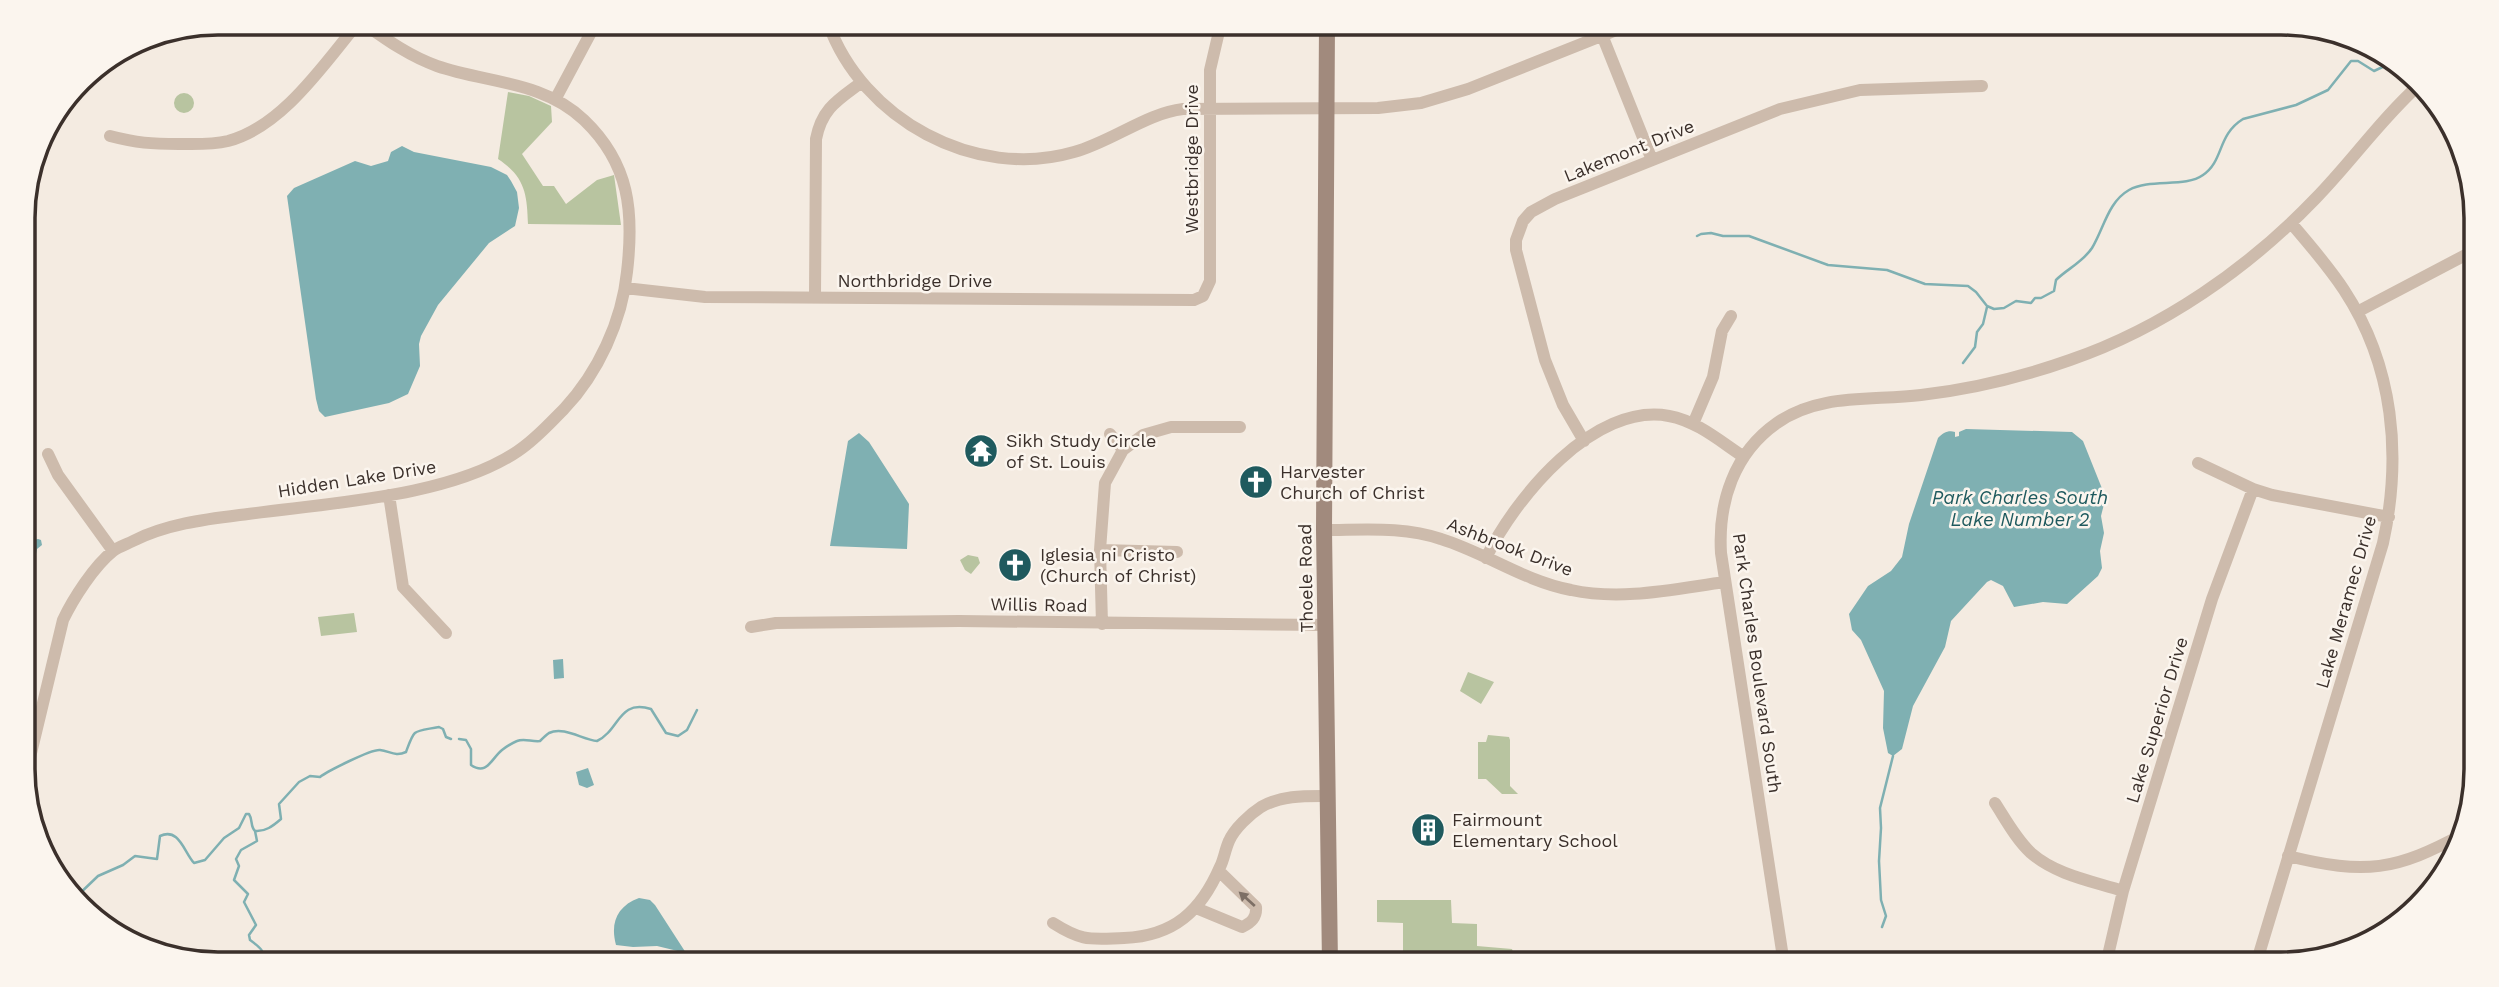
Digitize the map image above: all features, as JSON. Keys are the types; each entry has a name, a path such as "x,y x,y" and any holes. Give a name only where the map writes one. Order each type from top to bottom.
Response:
{"main road":[{"name":"Thoele Road","path":"1327,35 1324,530 1329,952"}],"street":[{"path":"110,136 141,144 205,145 229,141 253,131 301,92 351,35"},
{"name":"Hidden Lake Drive","path":"35,737 63,620 72,600 113,551 156,530 169,527 209,519 389,495 454,481 496,464 536,438 574,398 605,348 625,288 630,246 629,202 623,177 612,152 584,119 555,98 518,85 437,66 400,50 378,35"},
{"path":"555,98 589,35"},
{"path":"834,35 846,60 862,82 879,102 900,118 939,141 975,153 1009,159 1044,158 1074,153 1165,111 1400,107 1441,98 1602,36 1652,160"},
{"name":"Westbridge Drive","path":"1203,296 1210,281 1210,69 1218,35"},
{"path":"815,297 816,139 819,123 827,108 862,82"},
{"name":"Lakemont Drive","path":"1584,441 1563,405 1545,360 1519,264 1516,240 1523,221 1541,205 1780,109 1860,90 1982,86"},
{"name":"Park Charles Boulevard South","path":"1782,952 1725,582 1720,521 1727,491 1744,457 1777,422 1818,404 1894,398 1977,386 2040,370 2098,349 2166,315 2238,268 2291,223 2412,92"},
{"name":"Lake Meramec Drive","path":"2260,952 2383,543 2389,517 2394,459 2389,403 2376,356 2357,312 2328,268 2291,223"},
{"path":"2357,312 2464,256"},
{"name":"Northbridge Drive","path":"625,288 705,297 1194,300 1203,296"},
{"path":"1693,424 1713,377 1722,331 1731,316"},
{"path":"1486,558 1509,516 1536,482 1584,441 1626,419 1640,415 1671,416 1693,424 1744,457"},
{"path":"1102,624 1100,550 1105,483 1123,450 1143,435 1171,427 1240,427"},
{"path":"1110,434 1123,450"},
{"path":"48,454 58,475 113,551"},
{"path":"2198,463 2253,489 2289,499 2389,517"},
{"name":"Lake Superior Drive","path":"2109,952 2123,891 2212,599 2253,489"},
{"path":"389,495 403,587 446,632"},
{"name":"Ashbrook Drive","path":"1324,530 1381,530 1424,534 1443,539 1548,585 1596,594 1643,594 1725,582"},
{"path":"1100,550 1177,552"},
{"name":"Willis Road","path":"751,627 776,623 959,621 1326,625"},
{"path":"1054,923 1079,938 1132,937 1174,926 1205,898 1219,871 1229,840 1260,808 1272,801 1288,797 1329,796"},
{"path":"1995,803 2021,842 2043,862 2123,891"},
{"path":"2288,856 2339,867 2381,866 2417,857 2449,841"},
{"path":"1196,908 1242,927 1250,924 1256,907 1219,871"}],"green space":[{"path":"508,92 529,96 551,106 552,122 522,154 543,186 554,186 566,204 597,180 614,175 621,225 528,224 523,187 514,173 498,159"},
{"path":"184,93 191,96 194,103 191,110 184,113 177,110 174,103 177,96"},
{"path":"968,555 978,557 980,563 971,574 965,570 960,560"},
{"path":"354,613 357,632 321,636 318,617"},
{"path":"1468,672 1494,682 1481,704 1460,691"},
{"path":"1488,735 1509,737 1510,786 1518,794 1502,794 1486,779 1478,779 1478,742 1486,742"},
{"path":"1377,900 1451,900 1452,923 1477,924 1477,946 1512,949 1513,952 1403,952 1403,923 1377,922"}],"water":[{"path":"402,146 414,152 491,167 507,175 517,192 519,208 515,226 489,243 438,305 421,336 420,366 408,394 389,403 325,417 319,411 316,399 287,196 294,188 355,161 371,166 388,161 391,152"},
{"name":"Park Charles South Lake Number 2","path":"1966,429 2072,432 2083,441 2105,500 2101,516 2104,533 2100,551 2102,568 2098,576 2067,604 2043,602 2014,607 2003,586 1991,580 1987,582 1951,621 1945,647 1913,706 1902,749 1893,756 1888,753 1883,728 1884,691 1861,640 1852,630 1849,614 1868,586 1891,571 1902,557 1909,524 1938,438 1950,431 1955,432 1955,437 1959,436 1959,432"},
{"path":"859,433 869,442 909,504 907,549 830,546 848,441"},
{"path":"35,540 41,540 42,545 37,549 35,559"},
{"path":"563,659 564,678 554,679 553,660"},
{"path":"588,768 594,785 587,788 579,785 576,772"},
{"path":"639,898 650,900 685,952 657,946 616,945 614,930 617,916 631,901"}],"waterway":[{"path":"1697,236 1711,233 1749,236 1828,265 1887,270 1925,284 1968,286 1987,306 1994,309 2004,308 2016,301 2031,303 2035,298 2054,291 2056,280 2088,253 2111,208 2129,190 2147,184 2196,179 2210,169 2224,140 2243,119 2296,105 2328,90 2351,61 2358,61 2374,71 2383,67"},
{"path":"1963,363 1975,347 1977,332 1983,324 1987,307"},
{"path":"459,739 466,740 471,749 471,765 481,769 513,743 522,740 540,741 555,731 597,741 632,708 651,709 666,733 678,736 687,730 697,710"},
{"path":"82,891 98,876 123,865 135,856 157,859 160,836 167,834 176,838 194,863 205,860 224,838 239,828 246,814 249,814 255,831 266,829 278,822 281,819 279,804 299,782 310,776 320,777 375,751 396,754 406,752 413,735 419,731 439,727 443,729 446,737 451,739"},
{"path":"1882,927 1886,916 1881,900 1880,808 1893,756"},
{"path":"255,831 257,841 241,850 236,859 239,866 234,880 248,894 244,902 256,925 249,935 250,940 262,952"}],"place":[{"name":"Sikh Study Circle of St. Louis","path":"981,451"},
{"name":"Harvester Church of Christ","path":"1256,482"},
{"name":"Iglesia ni Cristo (Church of Christ)","path":"1015,565"},
{"name":"Fairmount Elementary School","path":"1428,830"}]}
